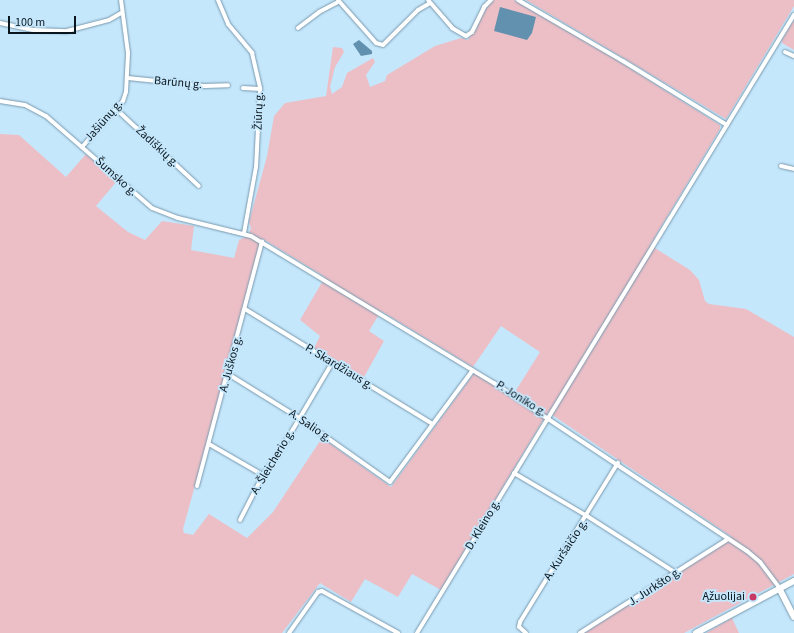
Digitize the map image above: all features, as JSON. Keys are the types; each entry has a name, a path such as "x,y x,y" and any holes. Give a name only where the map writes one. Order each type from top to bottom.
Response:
{"main road":[{"path":"696,633 780,589 794,580"},
{"path":"780,589 794,617"}],"street":[{"name":"Jašiūnų g.","path":"82,147 123,101 128,78 128,39 121,13 121,0"},
{"name":"Žiūrų g.","path":"218,0 228,24 252,53 260,89 256,167 244,233"},
{"path":"298,28 318,12 338,1 376,43 383,45 429,1 452,28 466,36 472,32 484,7 491,0"},
{"path":"518,0 623,60 726,126"},
{"path":"0,23 34,30 67,31 90,26 121,13"},
{"name":"D. Kleino g.","path":"417,633 794,15"},
{"path":"785,52 794,56"},
{"name":"Barūnų g.","path":"128,78 205,86 228,85"},
{"path":"243,88 260,89"},
{"name":"Šumsko g.","path":"0,102 16,103 39,111 152,208 178,218 244,233"},
{"name":"Žadiškių g.","path":"116,109 199,186"},
{"path":"781,166 794,169"},
{"name":"P. Joniko g.","path":"244,233 262,242 549,417 760,562 780,589"},
{"name":"A. Juškos g.","path":"197,486 262,242"},
{"name":"P. Skardžiaus g.","path":"245,309 433,424"},
{"name":"A. Šleicherio g.","path":"240,520 263,475 279,453 298,418 332,363"},
{"path":"433,424 473,370"},
{"name":"A. Salio g.","path":"228,374 298,418 390,482 433,424"},
{"path":"209,444 263,475"},
{"name":"A. Kuršaičio g.","path":"526,633 519,627 520,622 618,464"},
{"path":"514,473 587,516 676,573"},
{"name":"J. Jurkšto g.","path":"580,633 728,539"},
{"path":"289,633 311,601 322,591 398,633"}],"shaded area":[{"path":"494,0 514,0 612,57 720,125 720,129 650,245 690,270 699,280 705,301 709,304 746,309 794,337 794,574 684,633 584,633 732,537 548,412 441,590 412,574 398,597 365,579 351,602 320,583 282,633 0,633 0,134 19,135 66,177 86,154 117,181 96,206 128,232 145,240 162,221 194,226 191,250 234,258 239,240 248,236 251,228 249,222 267,156 274,116 285,103 326,96 333,47 342,48 344,52 335,67 330,87 332,94 342,87 347,73 373,58 375,62 366,75 370,87 385,81 387,75 435,46 461,38 468,40 487,7","holes":["263,239 325,277 300,320 320,336 314,348 363,379 384,341 369,331 381,311 473,367 501,326 540,352 513,395 475,372 391,487 322,438 273,512 247,538 209,514 193,535 184,533 183,529"]},
{"path":"526,0 794,0 794,6 726,119"},
{"path":"794,20 794,50 782,43 782,40"},
{"path":"732,618 739,633 706,633"}],"water":[{"path":"500,7 536,17 532,33 527,40 494,31"},
{"path":"359,40 372,51 372,54 361,56 353,44"}],"place":[{"name":"Ąžuolijai","path":"753,597"}]}
